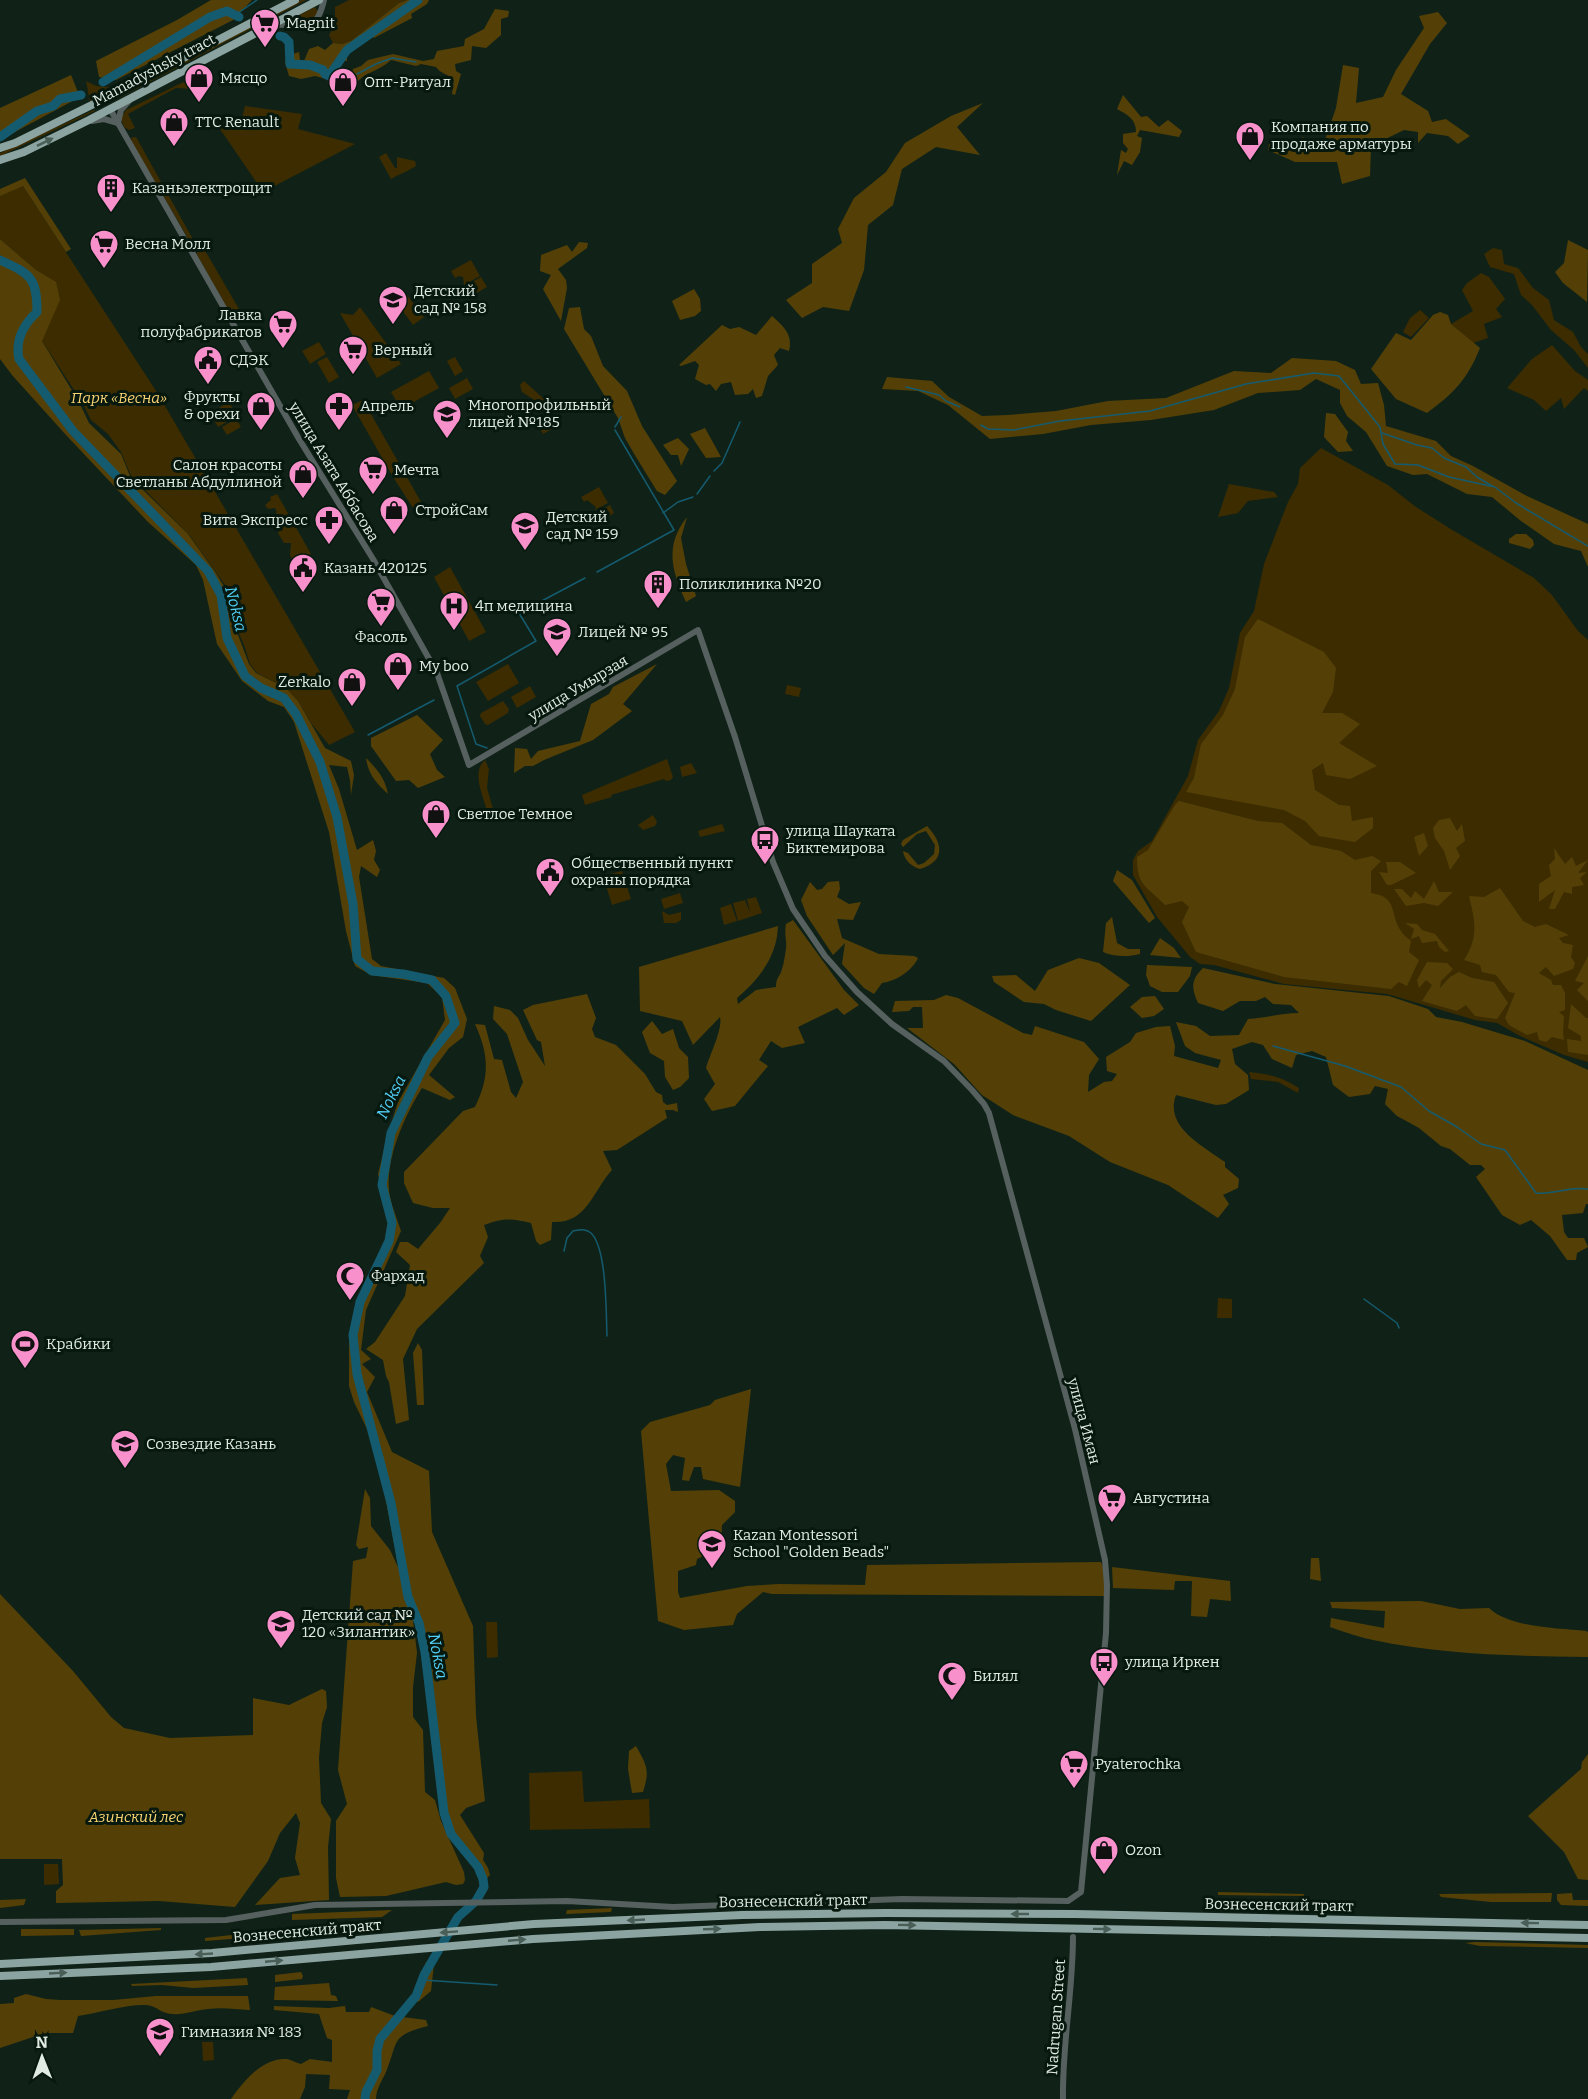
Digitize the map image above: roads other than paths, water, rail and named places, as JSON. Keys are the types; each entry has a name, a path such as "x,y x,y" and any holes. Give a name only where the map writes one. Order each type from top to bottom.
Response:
{"main road":[{"name":"Mamadyshsky tract","path":"0,148 95,104 295,0"},
{"name":"Mamadyshsky tract","path":"0,160 24,152 79,125 319,0"},
{"name":"Вознесенский тракт","path":"0,1964 212,1953 534,1924 731,1916 875,1913 1075,1914 1588,1925"},
{"name":"Вознесенский тракт","path":"0,1976 211,1967 533,1939 682,1930 885,1925 1588,1938"}],"street":[{"path":"267,27 282,24 294,27 304,26 319,18 324,0"},
{"path":"79,125 104,119 118,123 121,110 134,97"},
{"name":"улица Азата Аббасова","path":"110,109 437,673 469,765"},
{"name":"улица Умырзая","path":"469,765 698,630"},
{"name":"улица Иман","path":"0,1922 196,1921 234,1919 315,1905 567,1900 673,1907 902,1899 1061,1901 1068,1900 1081,1892 1106,1633 1107,1585 1102,1545 1080,1450 989,1113 972,1090 944,1061 879,1013 838,972 793,909 773,862 735,737 698,630"},
{"name":"Nadrugan Street","path":"1063,2099 1064,2051 1073,1937"}],"waterway":[{"path":"235,15 257,0"},
{"path":"280,36 289,42 290,64 310,65 323,70 329,76 347,50 418,0"},
{"path":"103,82 210,17 227,11 239,17"},
{"path":"357,74 392,58 416,62"},
{"path":"0,137 37,111 53,106 60,99 81,95"},
{"name":"Noksa","path":"0,260 19,269 30,278 36,292 37,312 21,333 18,345 19,359 73,431 208,571 221,595 227,638 245,676 261,688 284,698 296,714 320,762 337,817 353,904 357,959 372,971 432,980 446,996 455,1023 428,1057 391,1133 382,1185 392,1223 389,1241 360,1302 353,1335 357,1374 391,1503 408,1597 419,1623 425,1652 444,1813 451,1834 478,1867 484,1887 476,1901 458,1917 424,1975 416,1996 380,2039 377,2051 377,2070 365,2099"},
{"path":"981,425 988,429 1014,430 1060,421 1150,411 1246,384 1314,373 1339,376 1380,427 1383,444 1395,464 1418,465 1449,477 1495,487 1516,503 1588,546"},
{"path":"906,387 939,395 960,407"},
{"path":"615,427 621,417"},
{"path":"714,471 722,463 740,422"},
{"path":"597,572 674,530 615,430"},
{"path":"1382,433 1432,448 1444,458 1466,467 1492,486"},
{"path":"697,494 710,476"},
{"path":"663,513 678,502 693,497"},
{"path":"487,748 476,744 457,686 536,641 519,613 585,578"},
{"path":"368,735 434,700"},
{"path":"1273,1046 1345,1066 1401,1087 1429,1111 1481,1144 1505,1150 1536,1193 1588,1189"},
{"path":"564,1251 567,1238 573,1231 586,1230 596,1241 605,1282 607,1336"},
{"path":"1364,1299 1397,1323 1399,1328"},
{"path":"423,1980 497,1985"}],"place":[{"name":"Magnit","path":"265,48"},
{"name":"Мясцо","path":"199,104"},
{"name":"Опт-Ритуал","path":"343,108"},
{"name":"ТТС Renault","path":"174,148"},
{"name":"Компания по продаже арматуры","path":"1250,162"},
{"name":"Казаньэлектрощит","path":"111,214"},
{"name":"Весна Молл","path":"104,270"},
{"name":"Детский сад № 158","path":"393,326"},
{"name":"Лавка полуфабрикатов","path":"283,350"},
{"name":"Верный","path":"353,376"},
{"name":"СДЭК","path":"208,386"},
{"name":"Фрукты & орехи","path":"261,432"},
{"name":"Апрель","path":"339,432"},
{"name":"Многопрофильный лицей №185","path":"447,440"},
{"name":"Мечта","path":"373,496"},
{"name":"Салон красоты Светланы Абдуллиной","path":"303,500"},
{"name":"СтройСам","path":"394,536"},
{"name":"Вита Экспресс","path":"329,546"},
{"name":"Детский сад № 159","path":"525,552"},
{"name":"Казань 420125","path":"303,594"},
{"name":"Поликлиника №20","path":"658,610"},
{"name":"Фасоль","path":"381,628"},
{"name":"4п медицина","path":"454,632"},
{"name":"Лицей № 95","path":"557,658"},
{"name":"My boo","path":"398,692"},
{"name":"Zerkalo","path":"352,708"},
{"name":"Светлое Темное","path":"436,840"},
{"name":"улица Шауката Биктемирова","path":"765,866"},
{"name":"Общественный пункт охраны порядка","path":"550,898"},
{"name":"Фархад","path":"350,1302"},
{"name":"Крабики","path":"25,1370"},
{"name":"Созвездие Казань","path":"125,1470"},
{"name":"Августина","path":"1112,1524"},
{"name":"Kazan Montessori School \"Golden Beads\"","path":"712,1570"},
{"name":"Детский сад № 120 «Зилантик»","path":"281,1650"},
{"name":"улица Иркен","path":"1104,1688"},
{"name":"Билял","path":"952,1702"},
{"name":"Pyaterochka","path":"1074,1790"},
{"name":"Ozon","path":"1104,1876"},
{"name":"Гимназия № 183","path":"160,2058"}],"park label":[{"name":"Парк «Весна»","path":"119,398"},
{"name":"Азинский лес","path":"136,1817"}]}
